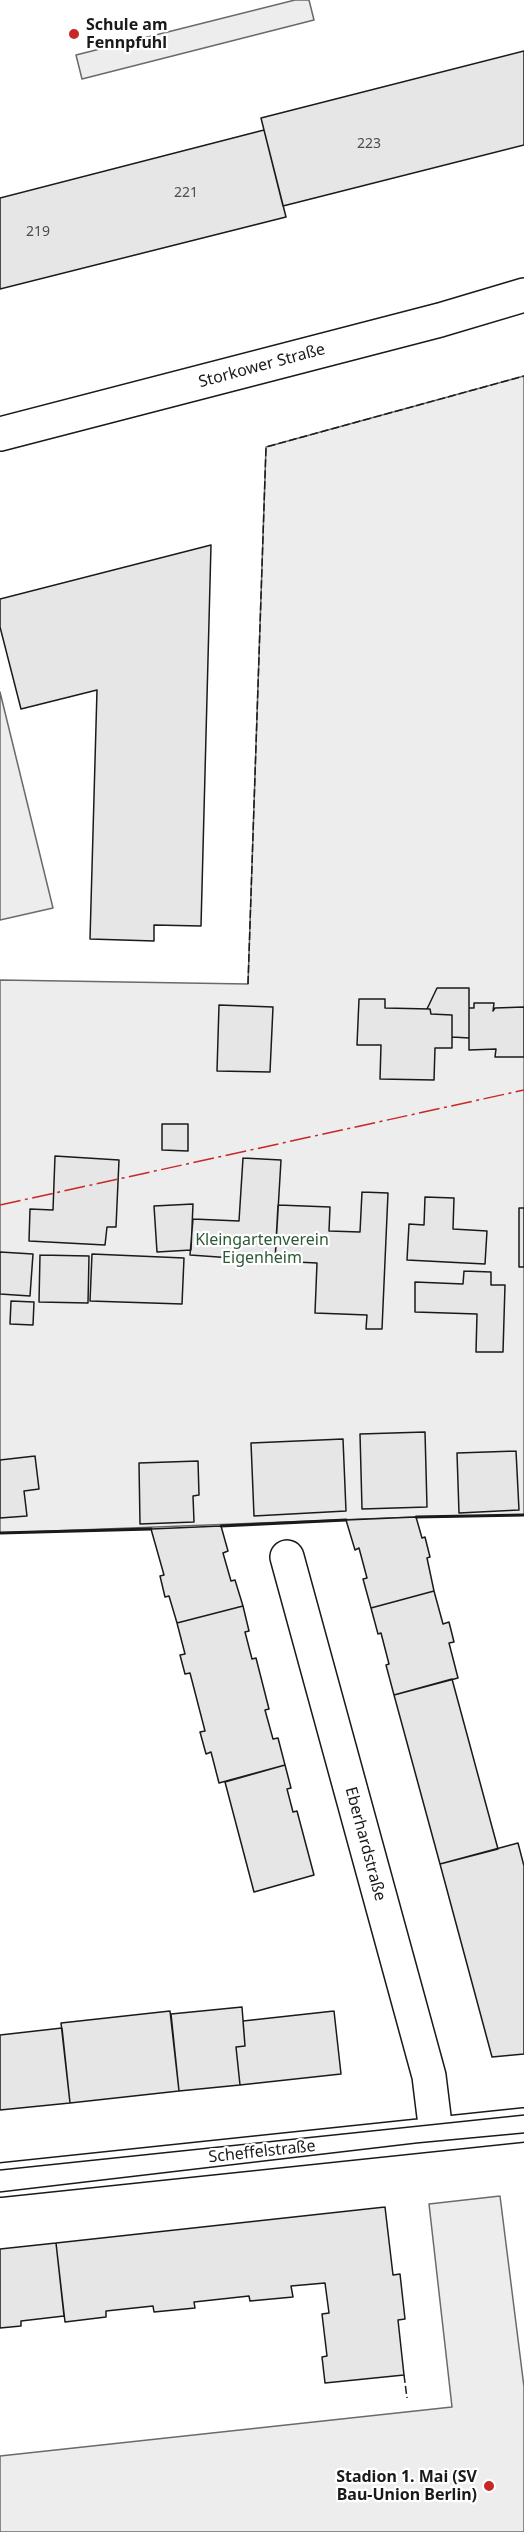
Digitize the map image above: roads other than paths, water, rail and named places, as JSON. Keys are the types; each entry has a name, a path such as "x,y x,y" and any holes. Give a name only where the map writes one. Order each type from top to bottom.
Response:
{"street":[{"name":"Storkower Straße","path":"0,434 440,320 524,295"},
{"name":"Eberhardstraße","path":"287,1557 429,2076 436,2133"},
{"name":"Scheffelstraße","path":"0,2180 524,2125"}],"tram line":[{"path":"0,2170 524,2115"},
{"path":"0,2192 417,2143 524,2133"}],"place":[{"name":"Schule am Fennpfuhl","path":"74,34"},
{"name":"Stadion 1. Mai (SV Bau-Union Berlin)","path":"489,2486"}],"park label":[{"name":"Kleingartenverein Eigenheim","path":"262,1249"}]}
